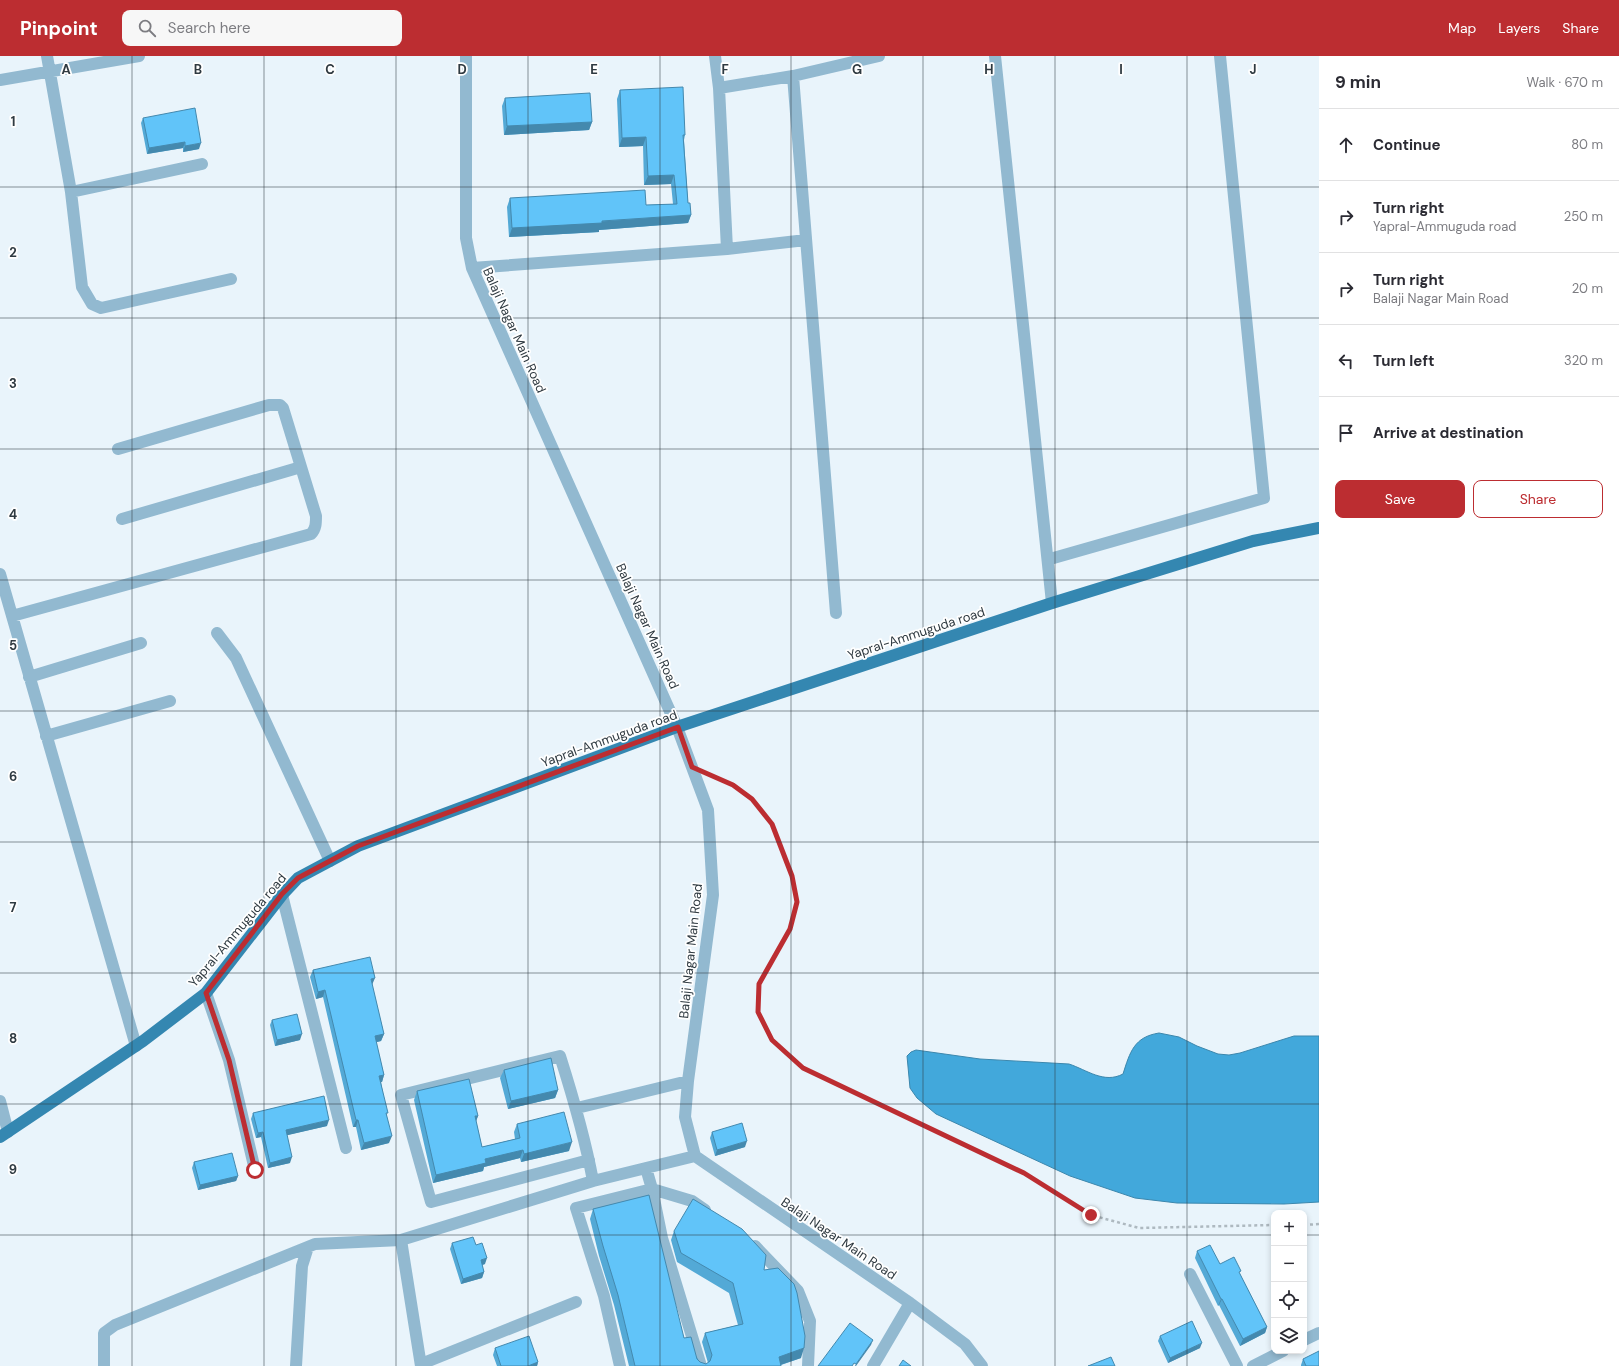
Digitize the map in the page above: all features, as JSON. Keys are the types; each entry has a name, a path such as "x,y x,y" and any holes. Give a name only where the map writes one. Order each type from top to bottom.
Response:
{"main road":[{"name":"Yapral-Ammuguda road","path":"4,1134 136,1046 206,993 282,894 298,878 358,846 678,727 1052,603 1253,541 1319,528"}],"street":[{"path":"47,56 71,192 82,287 92,304 101,308 231,279"},
{"path":"0,80 50,70 139,56"},
{"name":"Balaji Nagar Main Road","path":"466,56 466,238 472,268 678,727 708,810 713,894 688,1082 685,1117 695,1156 910,1303 965,1344 982,1366"},
{"path":"715,56 727,249"},
{"path":"718,88 794,76 880,56"},
{"path":"995,56 1052,603"},
{"path":"1050,559 1264,498 1220,56"},
{"path":"794,76 836,613"},
{"path":"71,192 202,164"},
{"path":"472,268 727,249 806,240"},
{"path":"12,616 311,534 316,525 316,516 283,408 280,405 269,405 118,449"},
{"path":"122,519 301,467"},
{"path":"0,574 136,1046"},
{"path":"217,633 236,658 330,860"},
{"path":"30,677 141,643"},
{"path":"46,736 170,701"},
{"path":"282,894 346,1148"},
{"path":"206,993 229,1060 255,1170"},
{"path":"589,1160 431,1202 401,1095 560,1056 577,1108 589,1160 593,1181"},
{"path":"577,1108 688,1082"},
{"path":"0,1101 4,1134"},
{"path":"104,1366 104,1333 115,1325 315,1244 401,1240 593,1181 695,1156"},
{"path":"646,1168 662,1238 700,1366"},
{"path":"620,1366 604,1296 576,1208 652,1189 692,1201 717,1217"},
{"path":"748,1238 798,1291 810,1321 808,1366"},
{"path":"401,1240 421,1365 576,1302"},
{"path":"296,1366 302,1266 308,1248"},
{"path":"1190,1274 1237,1366"},
{"path":"873,1366 910,1303"},
{"path":"1307,1339 1319,1333"},
{"path":"1253,1366 1277,1354"}],"path":[{"path":"692,767 733,785 752,799 772,824 792,876 797,902 790,929 759,984 758,1012 772,1040 803,1068 1024,1173 1091,1215 1139,1228 1271,1225"},
{"path":"1307,1225 1319,1224"}],"water":[{"path":"1159,1033 1179,1037 1218,1054 1229,1055 1294,1036 1319,1036 1319,1202 1284,1204 1177,1203 1135,1198 1070,1176 936,1114 917,1098 910,1088 907,1056 916,1050 980,1059 1069,1064 1096,1075 1109,1078 1123,1074 1131,1052 1138,1042 1151,1035"}],"building":[{"path":"683,87 685,135 683,135 688,203 690,203 691,215 602,221 602,223 512,228 510,198 645,190 646,205 677,204 674,175 648,176 646,137 622,138 620,90"},
{"path":"590,93 592,122 507,126 505,98"},
{"path":"195,108 201,143 185,146 185,142 149,148 143,118"},
{"path":"370,957 375,978 371,979 384,1034 375,1036 384,1075 379,1076 392,1136 364,1143 358,1120 356,1120 325,990 318,992 313,970"},
{"path":"297,1014 302,1034 277,1040 272,1020"},
{"path":"551,1058 558,1090 511,1101 504,1070"},
{"path":"469,1079 478,1116 475,1116 482,1147 520,1138 517,1124 564,1112 572,1142 524,1154 523,1150 485,1159 486,1163 436,1175 417,1091"},
{"path":"324,1096 329,1120 286,1130 292,1157 270,1163 263,1132 258,1133 253,1113"},
{"path":"742,1123 747,1141 717,1150 712,1132"},
{"path":"232,1153 238,1176 200,1185 194,1162"},
{"path":"649,1195 684,1338 691,1337 697,1359 700,1362 706,1364 710,1361 712,1355 705,1333 743,1324 733,1283 681,1253 674,1231 693,1199 742,1229 766,1255 764,1270 778,1268 794,1284 805,1336 804,1348 779,1357 781,1366 635,1366 618,1295 593,1209"},
{"path":"473,1237 476,1245 482,1243 487,1258 481,1260 484,1272 463,1279 452,1243"},
{"path":"1210,1245 1220,1264 1234,1257 1241,1271 1239,1272 1267,1327 1243,1339 1197,1251"},
{"path":"1192,1321 1202,1343 1170,1358 1160,1336"},
{"path":"850,1323 873,1340 856,1364 854,1363 852,1366 818,1366"},
{"path":"529,1336 538,1362 528,1366 501,1366 495,1348"},
{"path":"1319,1351 1319,1366 1306,1366 1303,1359"},
{"path":"1111,1357 1115,1366 1088,1366"},
{"path":"903,1360 911,1366 899,1366"}],"route":[{"path":"255,1170 229,1060 206,993 282,894 298,878 358,846 678,727 692,767 733,785 752,799 772,824 792,876 797,902 790,929 759,984 758,1012 772,1040 803,1068 1024,1173 1091,1215"}]}
